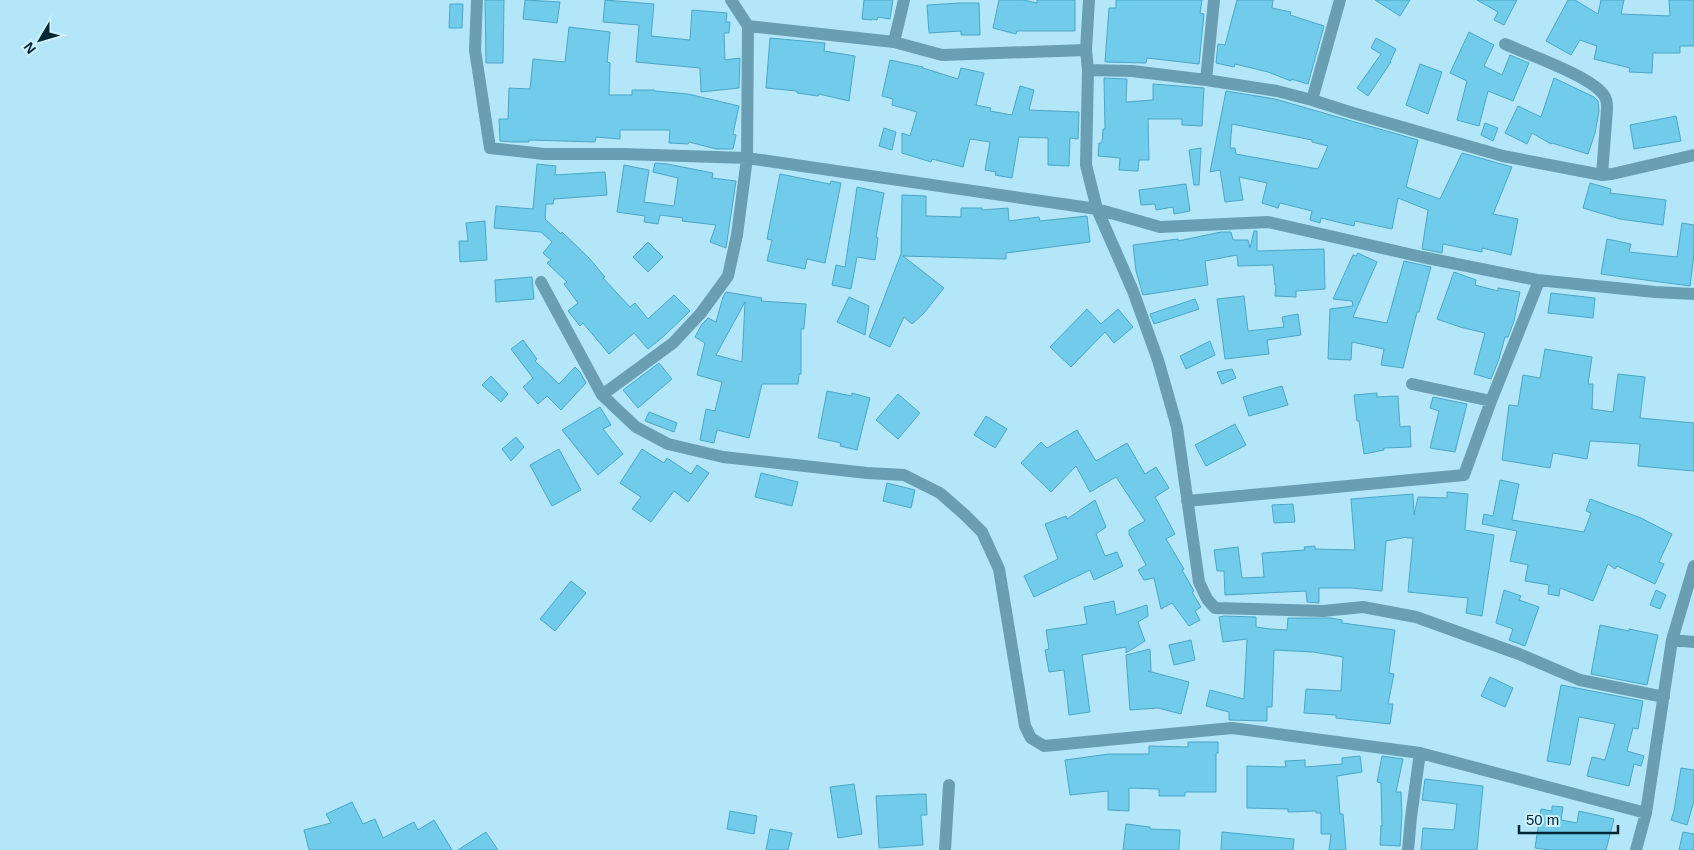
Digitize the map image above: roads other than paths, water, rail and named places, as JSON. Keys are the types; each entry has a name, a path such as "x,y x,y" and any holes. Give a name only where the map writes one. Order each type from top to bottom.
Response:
{"street":[{"path":"477,0 474,50 490,148 544,154 623,154 747,158 1097,209 1160,227 1268,222 1422,258 1539,280 1654,292 1694,294"},
{"path":"602,395 673,343 701,313 728,276 737,235 747,158 748,26 730,0"},
{"path":"894,42 904,0"},
{"path":"1089,0 1086,50 1088,70 1086,165 1097,209 1134,290 1158,360 1177,427 1199,582 1207,598 1215,608 1322,611 1363,607 1416,617 1519,654 1580,680 1664,697"},
{"path":"1206,80 1214,0"},
{"path":"1312,100 1340,0"},
{"path":"748,26 894,42 942,56 1086,50"},
{"path":"1505,44 1586,80 1604,95 1607,101 1607,109 1602,175"},
{"path":"1088,70 1132,71 1206,80 1277,92 1312,100 1503,156 1602,175 1694,155"},
{"path":"1186,501 1464,475 1490,401 1539,280"},
{"path":"541,282 602,395 636,427 668,444 723,457 867,473 904,475 940,493 982,532 999,569 1025,726 1031,738 1044,746 1232,728 1420,752 1646,813"},
{"path":"1412,384 1490,401"},
{"path":"1636,850 1646,813 1672,640 1694,566"},
{"path":"1672,640 1694,642"},
{"path":"1408,850 1410,817 1420,752"},
{"path":"945,850 949,785"}]}
